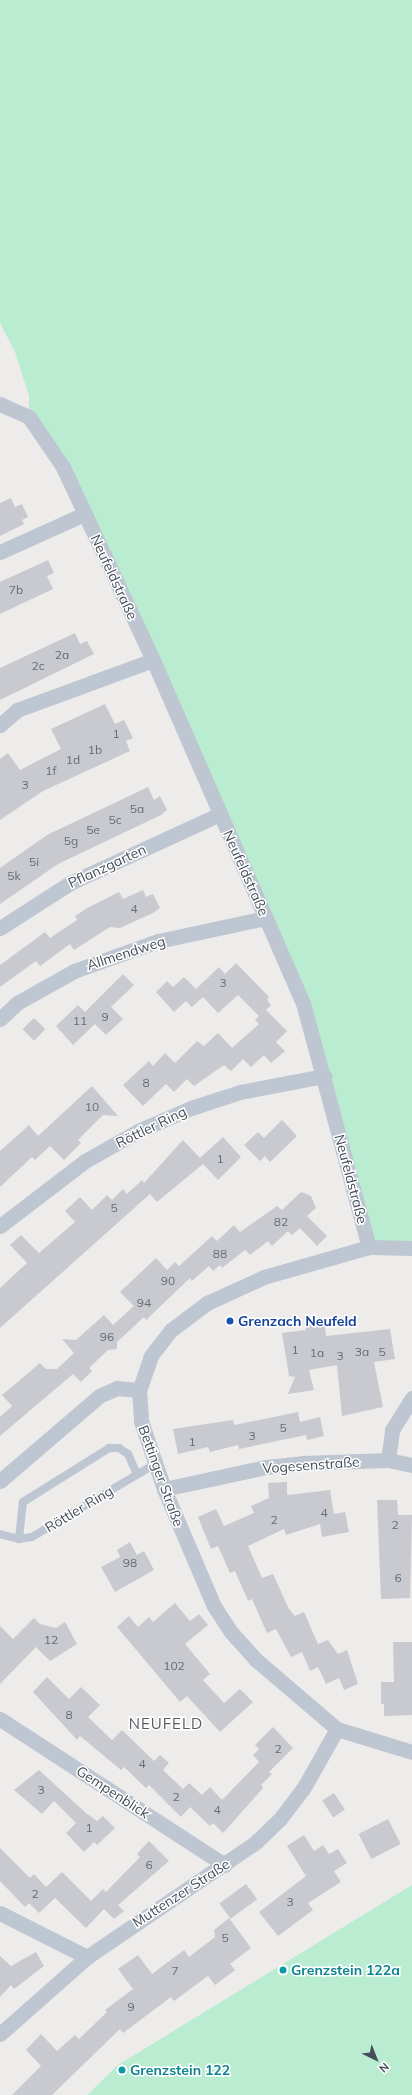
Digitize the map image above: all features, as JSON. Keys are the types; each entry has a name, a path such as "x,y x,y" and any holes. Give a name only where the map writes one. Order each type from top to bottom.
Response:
{"street":[{"name":"Neufeldstraße","path":"0,404 29,417 62,467 153,660 303,1003 324,1076 368,1247"},
{"path":"0,552 84,514"},
{"path":"0,725 18,710 153,660"},
{"name":"Pflanzgarten","path":"0,928 70,883 220,814"},
{"name":"Allmendweg","path":"0,1019 16,1003 74,971 158,941 265,918"},
{"name":"Röttler Ring","path":"0,1226 85,1161 138,1132 191,1108 240,1092 324,1076"},
{"name":"Bettinger Straße","path":"412,1248 368,1247 264,1277 207,1303 172,1330 151,1356 139,1390 141,1421 164,1489 211,1599 231,1632 255,1659 337,1729 412,1752"},
{"path":"0,1481 98,1396 117,1388 139,1390"},
{"path":"388,1460 392,1430 412,1398"},
{"name":"Vogesenstraße","path":"164,1489 266,1467 388,1460 412,1465"},
{"name":"Gempenblick","path":"0,1719 225,1865"},
{"name":"Muttenzer Straße","path":"0,2034 87,1957 225,1865 280,1819 303,1789 337,1729"},
{"path":"0,1913 87,1957"}],"lane":[{"path":"0,1534 19,1539 23,1502 109,1448 119,1448 128,1454 137,1474"},
{"name":"Röttler Ring","path":"19,1539 32,1537 155,1464"}],"green space":[{"path":"0,0 412,0 412,1248 369,1247 303,1003 153,660 29,417 29,396 15,352 0,323"},
{"path":"412,1885 412,2095 87,2095 118,2065"}],"building":[{"path":"11,498 15,507 22,504 28,517 22,520 24,524 0,536 0,503"},
{"path":"48,560 54,573 47,576 53,589 0,614 0,582"},
{"path":"75,633 80,644 87,641 94,654 0,700 0,668"},
{"path":"105,704 115,724 124,720 133,738 126,741 130,751 43,791 0,820 0,759 8,753 20,770 61,749 51,729"},
{"path":"148,787 154,800 160,796 167,810 161,815 58,864 0,904 0,868 47,835"},
{"path":"143,890 146,897 153,894 160,908 153,913 120,928 110,927 74,950 70,944 40,966 36,961 0,987 0,965 45,932 50,938 77,920 75,916 119,892 123,899"},
{"path":"236,963 269,997 267,1000 271,1005 266,1010 287,1031 276,1042 285,1051 271,1063 264,1055 251,1067 243,1059 231,1071 224,1065 194,1086 187,1079 174,1092 166,1084 143,1106 123,1085 149,1061 153,1066 165,1053 175,1063 197,1041 204,1046 218,1033 232,1048 259,1024 255,1020 259,1016 238,995 218,1013 203,997 192,1007 186,1001 174,1012 156,992 167,981 173,987 184,977 196,989 219,967 225,974"},
{"path":"123,974 134,985 111,1007 123,1019 106,1035 95,1024 73,1045 56,1026 78,1005 85,1012"},
{"path":"34,1018 45,1029 34,1041 23,1029"},
{"path":"92,1086 118,1116 103,1115 78,1140 81,1143 64,1160 50,1146 35,1160 32,1157 0,1187 0,1151 29,1125 38,1136"},
{"path":"282,1120 297,1136 270,1162 265,1156 260,1161 244,1145 258,1132 264,1138"},
{"path":"223,1137 241,1157 218,1180 203,1164 157,1202 150,1194 0,1328 0,1288 27,1263 10,1245 21,1235 39,1253 75,1222 65,1211 80,1197 92,1210 107,1195 112,1200 123,1189 127,1194 142,1180 144,1183 183,1140 200,1158"},
{"path":"301,1192 311,1196 316,1208 307,1216 327,1236 317,1246 300,1228 292,1235 288,1231 272,1246 268,1241 250,1255 245,1250 222,1268 220,1265 213,1271 209,1266 192,1281 190,1278 146,1320 144,1317 117,1342 117,1349 108,1350 89,1368 92,1371 81,1382 73,1374 0,1436 0,1417 12,1406 2,1395 40,1363 46,1369 57,1369 74,1353 62,1339 76,1340 104,1315 113,1325 134,1306 120,1292 156,1258 167,1270 175,1262 179,1266 212,1236 217,1241 234,1225 240,1232 277,1206 282,1210"},
{"path":"324,1319 326,1336 390,1329 395,1359 374,1362 383,1407 342,1416 337,1365 309,1370 314,1390 288,1394 295,1377 289,1376 282,1333 306,1330 305,1322"},
{"path":"298,1412 300,1422 320,1417 324,1436 307,1440 306,1435 239,1449 238,1445 210,1452 208,1447 178,1454 173,1429 233,1420 234,1425"},
{"path":"287,1482 287,1495 330,1490 334,1514 345,1512 349,1532 322,1537 320,1524 286,1535 284,1529 248,1546 262,1578 273,1574 289,1609 295,1616 304,1612 318,1644 328,1640 338,1654 347,1650 358,1684 344,1690 339,1678 326,1684 318,1667 310,1671 302,1652 291,1657 276,1629 267,1633 252,1599 248,1601 235,1571 230,1573 218,1546 211,1549 198,1517 216,1509 224,1526 254,1513 251,1506 269,1498 268,1483"},
{"path":"377,1500 397,1500 398,1515 412,1515 410,1598 381,1599"},
{"path":"130,1542 137,1555 144,1551 154,1570 115,1592 101,1567 120,1557 117,1550"},
{"path":"175,1603 190,1621 199,1614 208,1625 185,1644 210,1674 203,1680 224,1703 240,1689 253,1702 220,1732 187,1696 180,1702 117,1627 129,1616 138,1627 149,1617 153,1622"},
{"path":"34,1618 40,1624 56,1628 65,1622 77,1644 50,1661 36,1647 0,1684 0,1626 13,1639"},
{"path":"393,1642 412,1642 412,1715 384,1716 384,1704 381,1704 381,1682 394,1682"},
{"path":"47,1677 69,1699 81,1687 100,1705 88,1717 112,1740 122,1730 154,1761 160,1755 169,1763 163,1770 183,1789 189,1783 202,1795 210,1787 222,1800 259,1762 253,1755 259,1749 255,1745 273,1727 293,1748 269,1772 272,1774 261,1785 263,1788 223,1833 213,1823 210,1826 190,1807 181,1817 149,1785 146,1788 124,1767 121,1770 80,1736 77,1740 33,1692"},
{"path":"39,1770 86,1813 97,1821 103,1816 115,1828 97,1845 94,1842 84,1852 66,1833 76,1823 54,1801 42,1814 14,1790"},
{"path":"334,1793 345,1810 333,1817 322,1801"},
{"path":"388,1819 401,1844 371,1859 359,1834"},
{"path":"304,1835 314,1851 323,1845 329,1854 338,1849 347,1863 334,1871 341,1882 308,1903 313,1910 278,1936 259,1912 306,1876 287,1846"},
{"path":"149,1841 169,1861 118,1905 124,1911 114,1919 104,1909 86,1928 55,1898 39,1913 29,1903 25,1907 0,1881 0,1848 30,1878 34,1874 46,1887 62,1872 91,1901 103,1889 106,1892 140,1857 137,1854"},
{"path":"246,1884 257,1899 230,1919 219,1903"},
{"path":"229,1918 251,1948 230,1964 235,1970 215,1985 208,1976 174,2001 171,1997 123,2033 120,2029 52,2095 12,2095 41,2066 26,2050 41,2034 57,2051 75,2035 79,2039 107,2012 105,2010 133,1989 118,1969 138,1955 152,1974 184,1950 189,1957 215,1937 214,1930"},
{"path":"36,1952 44,1966 14,1989 11,1985 0,1997 0,1956 11,1966"}],"place":[{"name":"Grenzach Neufeld","path":"230,1321"},
{"name":"Grenzstein 122a","path":"283,1970"},
{"name":"Grenzstein 122","path":"122,2070"}],"district":[{"name":"NEUFELD","path":"166,1724"}]}
